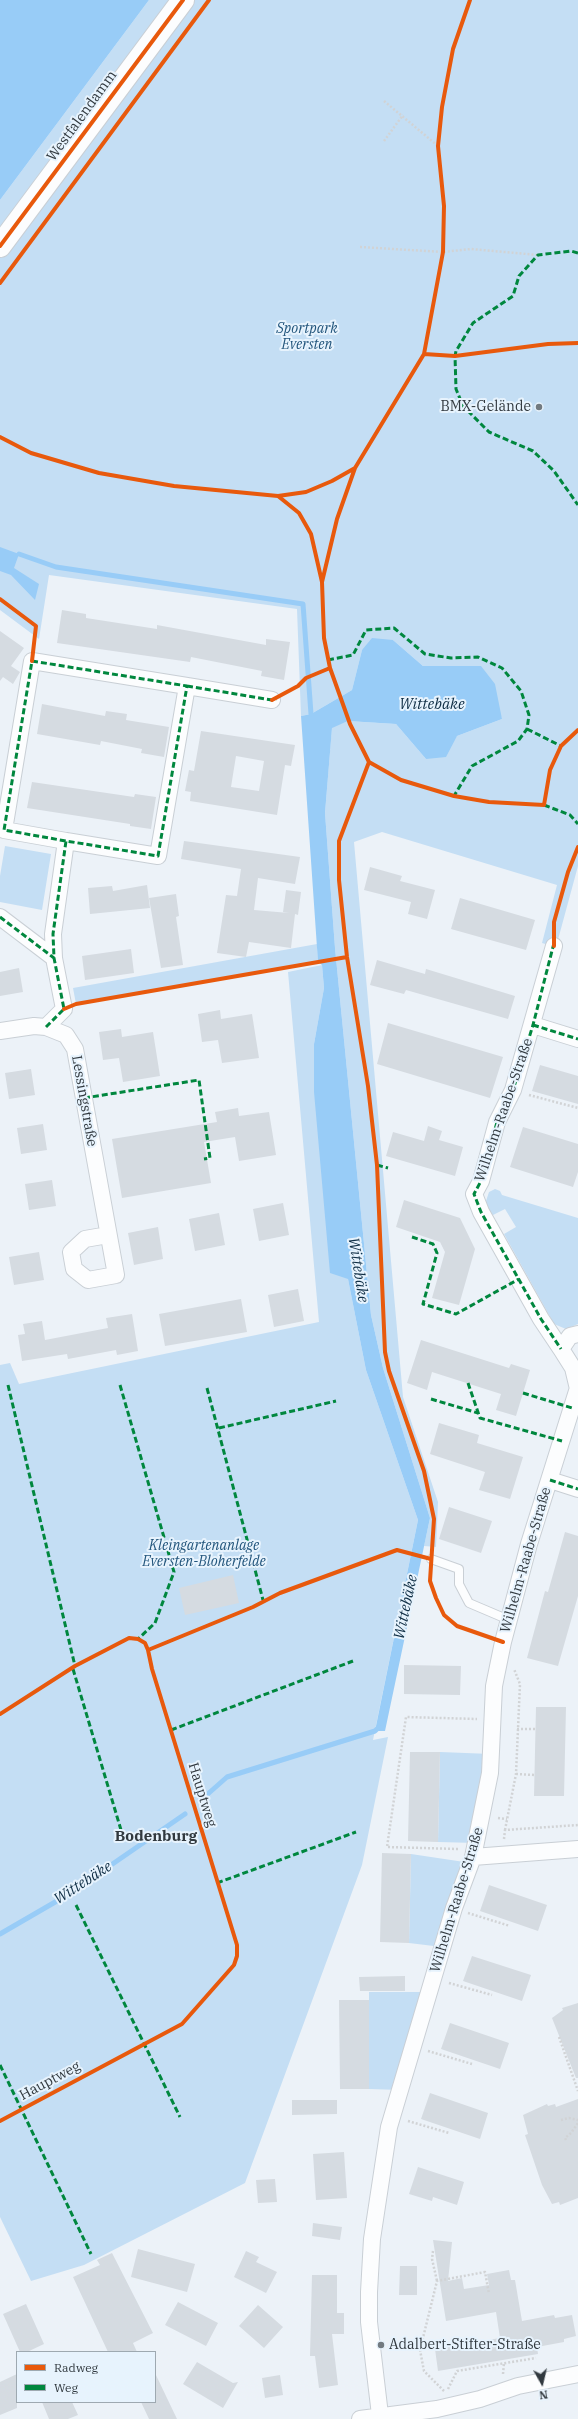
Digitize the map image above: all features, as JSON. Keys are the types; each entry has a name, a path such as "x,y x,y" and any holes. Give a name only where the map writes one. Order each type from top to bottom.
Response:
{"street":[{"name":"Westfalendamm","path":"0,246 183,0"},
{"path":"187,686 158,856 4,830 32,661 187,686 272,700"},
{"path":"46,1027 64,1009 54,958 53,934 66,841"},
{"path":"0,916 54,958"},
{"name":"Wilhelm-Raabe-Straße","path":"380,2415 369,2322 370,2255 380,2180 392,2117 454,1908 473,1853 490,1773 494,1686 502,1642 529,1544 578,1388 572,1368 541,1319 481,1212 474,1194 481,1181 498,1122 513,1090 533,1025 554,946"},
{"path":"533,1025 578,1039"},
{"name":"Lessingstraße","path":"0,1031 34,1026 46,1027 66,1035 75,1049 108,1235"},
{"path":"561,1349 570,1336 578,1334"},
{"path":"550,1480 578,1490"},
{"path":"473,1853 578,1849"},
{"path":"360,2419 380,2415 438,2414 518,2386 578,2374"}],"lane":[{"path":"431,1559 459,1569 459,1584 469,1603 508,1620"}],"path":[{"path":"384,101 403,115 438,146"},
{"path":"384,141 403,115"},
{"path":"360,247 443,252 489,250 538,255"},
{"path":"342,958 347,957"},
{"path":"513,1090 578,1108"},
{"path":"502,1642 520,1684 516,1774 505,1830"},
{"path":"473,1853 387,1847 406,1717 492,1719"},
{"path":"517,1729 536,1729"},
{"path":"516,1774 535,1775"},
{"path":"454,1908 510,1926"},
{"path":"433,1979 492,1995"},
{"path":"558,2037 578,2091"},
{"path":"412,2047 472,2064"},
{"path":"392,2117 449,2133"},
{"path":"561,2120 568,2118 578,2122 565,2138 566,2140"},
{"path":"433,2251 432,2259 437,2281 420,2350 424,2370 446,2393 457,2371 536,2358"},
{"path":"437,2281 485,2272 489,2294"}],"green space":[{"name":"Sportpark Eversten","path":"149,0 578,0 578,866 556,947 542,943 557,885 382,832 354,842 403,1397 438,1502 436,1547 424,1546 430,1518 383,1368 371,1315 335,948 325,813 332,727 348,721 396,724 426,759 457,736 502,719 480,666 423,666 393,640 362,650 352,690 311,714 301,716 297,609 49,575 39,639 0,610 0,200"},
{"path":"5,846 51,854 42,910 0,902 0,876"},
{"path":"317,944 318,962 76,1004 73,988"},
{"name":"Kleingartenanlage Eversten-Bloherfelde","path":"322,965 324,988 314,1044 348,1279 366,1370 418,1520 373,1740 388,1737 362,1865 245,2183 84,2265 31,2281 0,2217 0,1365 10,1363 19,1384 319,1322 288,972"},
{"path":"495,1189 500,1191 502,1195 578,1218 578,1324 566,1329 554,1324 504,1234 516,1227 505,1209 493,1215 484,1207 489,1192"},
{"path":"440,1752 491,1754 476,1843 438,1842"},
{"path":"411,1854 471,1863 442,1947 409,1943"},
{"path":"369,1992 429,1992 400,2090 369,2089"}],"water":[{"path":"0,0 149,0 0,200"},
{"path":"0,547 19,554 14,568 39,584 35,600 11,575 0,571"},
{"name":"Wittebäke","path":"372,638 393,640 423,666 481,666 495,684 502,719 457,736 446,757 426,759 396,724 348,721 332,728 325,813 335,948 371,1315 383,1368 430,1518 385,1731 375,1731 418,1520 366,1370 348,1279 330,1273 314,1092 314,1044 324,988 322,965 318,962 301,716 311,714 352,690 362,650"}],"building":[{"path":"62,610 86,614 86,618 157,629 157,625 266,645 266,639 290,642 284,680 261,676 262,671 191,657 190,662 57,643"},
{"path":"0,631 24,648 11,666 20,672 13,684 3,677 0,681"},
{"path":"42,704 105,716 106,711 127,714 126,720 169,727 164,757 141,753 142,749 101,741 100,745 37,734"},
{"path":"201,731 295,745 291,766 285,765 277,815 190,801 191,792 185,791 189,770 194,771","holes":["236,756 264,761 259,791 231,787"]},
{"path":"32,782 134,797 135,794 156,797 151,829 130,826 130,824 27,808"},
{"path":"184,841 300,857 295,884 258,878 254,910 289,913 283,912 286,890 301,892 298,915 295,914 291,948 249,942 246,957 217,953 226,895 237,896 241,869 181,859"},
{"path":"370,867 402,876 400,881 435,890 427,919 408,914 411,902 364,890"},
{"path":"147,885 150,908 90,914 88,888 112,886 113,891"},
{"path":"176,894 179,916 176,917 183,965 161,968 149,898"},
{"path":"460,898 535,920 526,950 451,929"},
{"path":"131,949 134,973 85,980 82,956"},
{"path":"377,960 425,974 426,969 515,996 508,1019 406,990 404,994 370,985"},
{"path":"19,968 23,992 0,996 0,972"},
{"path":"220,1010 221,1019 252,1014 259,1058 222,1063 218,1040 202,1042 198,1014"},
{"path":"388,1023 503,1057 490,1098 377,1064"},
{"path":"121,1029 122,1037 153,1032 160,1076 123,1082 119,1058 103,1060 99,1032"},
{"path":"540,1065 578,1076 578,1104 532,1091"},
{"path":"31,1069 35,1095 9,1099 5,1073"},
{"path":"238,1108 239,1116 269,1112 276,1155 239,1161 235,1137 204,1142 211,1183 122,1198 112,1139 217,1122 215,1112"},
{"path":"43,1124 47,1150 21,1154 17,1128"},
{"path":"428,1126 442,1131 439,1140 463,1147 455,1176 386,1156 393,1132 424,1141"},
{"path":"523,1127 578,1144 578,1172 573,1187 510,1167"},
{"path":"52,1180 56,1206 29,1210 25,1184"},
{"path":"404,1200 460,1218 475,1249 459,1305 432,1298 445,1252 440,1242 396,1227"},
{"path":"283,1203 289,1235 259,1241 253,1209"},
{"path":"219,1213 225,1245 195,1251 189,1219"},
{"path":"158,1227 163,1259 134,1265 128,1233"},
{"path":"39,1252 44,1280 14,1285 9,1257"},
{"path":"298,1289 304,1321 274,1327 268,1295"},
{"path":"241,1299 247,1332 165,1346 159,1314"},
{"path":"132,1314 138,1351 117,1355 116,1350 68,1359 67,1354 22,1361 18,1335 25,1334 23,1324 42,1321 45,1340 108,1328 106,1318"},
{"path":"421,1340 509,1368 511,1364 530,1370 516,1416 496,1410 501,1394 432,1372 427,1390 407,1383"},
{"path":"439,1423 479,1435 477,1443 523,1457 510,1499 479,1490 485,1472 430,1454"},
{"path":"449,1507 492,1521 481,1553 439,1539"},
{"path":"565,1532 578,1536 578,1596 558,1666 527,1658 545,1591 548,1592"},
{"path":"233,1575 239,1603 185,1615 179,1588"},
{"path":"404,1665 461,1666 460,1695 404,1694"},
{"path":"536,1707 566,1707 564,1796 534,1796"},
{"path":"410,1752 440,1752 438,1842 408,1841"},
{"path":"382,1853 411,1854 409,1943 380,1942"},
{"path":"489,1885 547,1905 538,1931 480,1911"},
{"path":"472,1956 531,1975 522,2001 463,1981"},
{"path":"405,1976 405,1991 360,1991 359,1977"},
{"path":"339,2000 369,2000 369,2089 340,2089"},
{"path":"578,2003 578,2078 576,2078 552,2018 563,2010 562,2008"},
{"path":"450,2023 509,2043 500,2069 441,2049"},
{"path":"430,2093 488,2113 480,2139 421,2119"},
{"path":"578,2099 578,2198 560,2205 559,2202 552,2204 542,2185 525,2135 528,2134 523,2115 547,2104 548,2106 555,2104 556,2107"},
{"path":"292,2100 337,2100 337,2114 292,2115"},
{"path":"344,2152 347,2198 316,2200 313,2154"},
{"path":"418,2167 464,2182 457,2205 433,2197 432,2201 409,2194"},
{"path":"275,2179 277,2202 258,2203 256,2180"},
{"path":"313,2223 342,2227 340,2240 312,2236"},
{"path":"433,2240 452,2242 448,2281 462,2278 464,2289 489,2285 487,2274 509,2270 511,2280 515,2280 522,2321 554,2315 555,2318 572,2315 576,2336 564,2339 564,2342 537,2347 538,2354 438,2371 435,2349 500,2338 496,2312 446,2321"},
{"path":"138,2249 195,2264 187,2292 131,2277"},
{"path":"246,2251 259,2257 256,2262 277,2272 266,2293 234,2277"},
{"path":"112,2253 153,2333 133,2343 137,2351 108,2351 73,2277 100,2265 97,2260"},
{"path":"400,2266 417,2266 417,2295 399,2295"},
{"path":"312,2275 337,2275 337,2313 344,2313 344,2334 332,2334 338,2385 319,2388 315,2356 310,2356"},
{"path":"178,2302 218,2323 206,2346 165,2325"},
{"path":"26,2304 44,2344 29,2351 20,2351 3,2314"},
{"path":"258,2305 283,2327 264,2348 239,2326"},
{"path":"197,2362 233,2383 238,2382 223,2408 183,2384"},
{"path":"16,2374 17,2408 0,2415 0,2382"},
{"path":"156,2375 177,2419 149,2419 141,2403 156,2403"},
{"path":"280,2375 283,2395 265,2398 262,2378"},
{"path":"42,2403 72,2403 78,2415 68,2419 49,2419"}],"waterway":[{"path":"19,554 56,567 303,604 311,714"},
{"name":"Wittebäke","path":"201,1800 227,1777 375,1731 379,1727"},
{"name":"Wittebäke","path":"0,1934 69,1894 185,1814"}],"marked path":[{"path":"578,253 571,251 538,255 519,276 513,296 473,323 456,351 455,356 456,389 463,406 489,432 533,451 554,471 578,505"},
{"path":"328,660 353,655 366,630 394,628 425,654 451,658 478,657 502,668 521,691 529,715 527,729 518,741 472,766 454,796"},
{"path":"46,1027 64,1009 54,958 53,934 66,841 158,856 187,686 32,661 4,830 66,841"},
{"path":"187,686 272,700 276,699"},
{"path":"527,729 561,746"},
{"path":"544,805 570,815 578,824"},
{"path":"0,917 54,958"},
{"path":"554,943 533,1025 513,1090 497,1122 481,1181 474,1194 481,1212 541,1319 561,1349"},
{"path":"533,1025 578,1039"},
{"path":"84,1098 199,1080 210,1158 204,1159"},
{"path":"377,1165 388,1168"},
{"path":"412,1237 433,1244 437,1253 423,1304 456,1314 519,1279"},
{"path":"468,1383 480,1418 562,1441"},
{"path":"8,1385 75,1666"},
{"path":"120,1385 174,1572 155,1623 138,1639"},
{"path":"207,1388 263,1600"},
{"path":"523,1393 572,1408"},
{"path":"431,1399 478,1413"},
{"path":"219,1428 336,1401"},
{"path":"550,1480 578,1489"},
{"path":"171,1730 353,1661"},
{"path":"73,1669 124,1840"},
{"path":"217,1883 356,1832"},
{"path":"76,1905 180,2117"},
{"path":"0,2065 91,2254"}],"cycle path":[{"path":"0,246 183,0"},
{"path":"0,283 209,0"},
{"path":"322,582 337,519 355,468 424,354 443,252 444,206 438,146 442,107 453,49 470,0"},
{"path":"424,354 455,356 548,344 578,343"},
{"path":"0,437 31,453 99,473 174,486 278,496 306,492 332,481 355,468"},
{"path":"278,496 299,513 311,534 322,582 324,638 330,668 350,724 369,762 401,780 454,796 489,802 544,805 550,770 561,746 578,730"},
{"path":"0,599 36,626 32,661"},
{"path":"272,700 298,686 306,678 330,668"},
{"path":"369,762 339,841 339,880 347,957 368,1086 377,1165 385,1352 389,1371 424,1471 434,1519 430,1581 436,1598 444,1615 457,1626 503,1642"},
{"path":"554,946 554,922 568,872 578,847"},
{"path":"64,1009 76,1004 347,957"},
{"name":"Hauptweg","path":"0,2121 182,2024 234,1965 237,1956 237,1945 152,1669 148,1650 253,1607 280,1593 397,1550 431,1559"},
{"path":"0,1714 75,1666 129,1638 138,1639 145,1643 148,1650"}],"place":[{"name":"BMX-Gelände","path":"539,407"},
{"name":"Adalbert-Stifter-Straße","path":"381,2345"}],"district":[{"name":"Bodenburg","path":"156,1837"}]}
